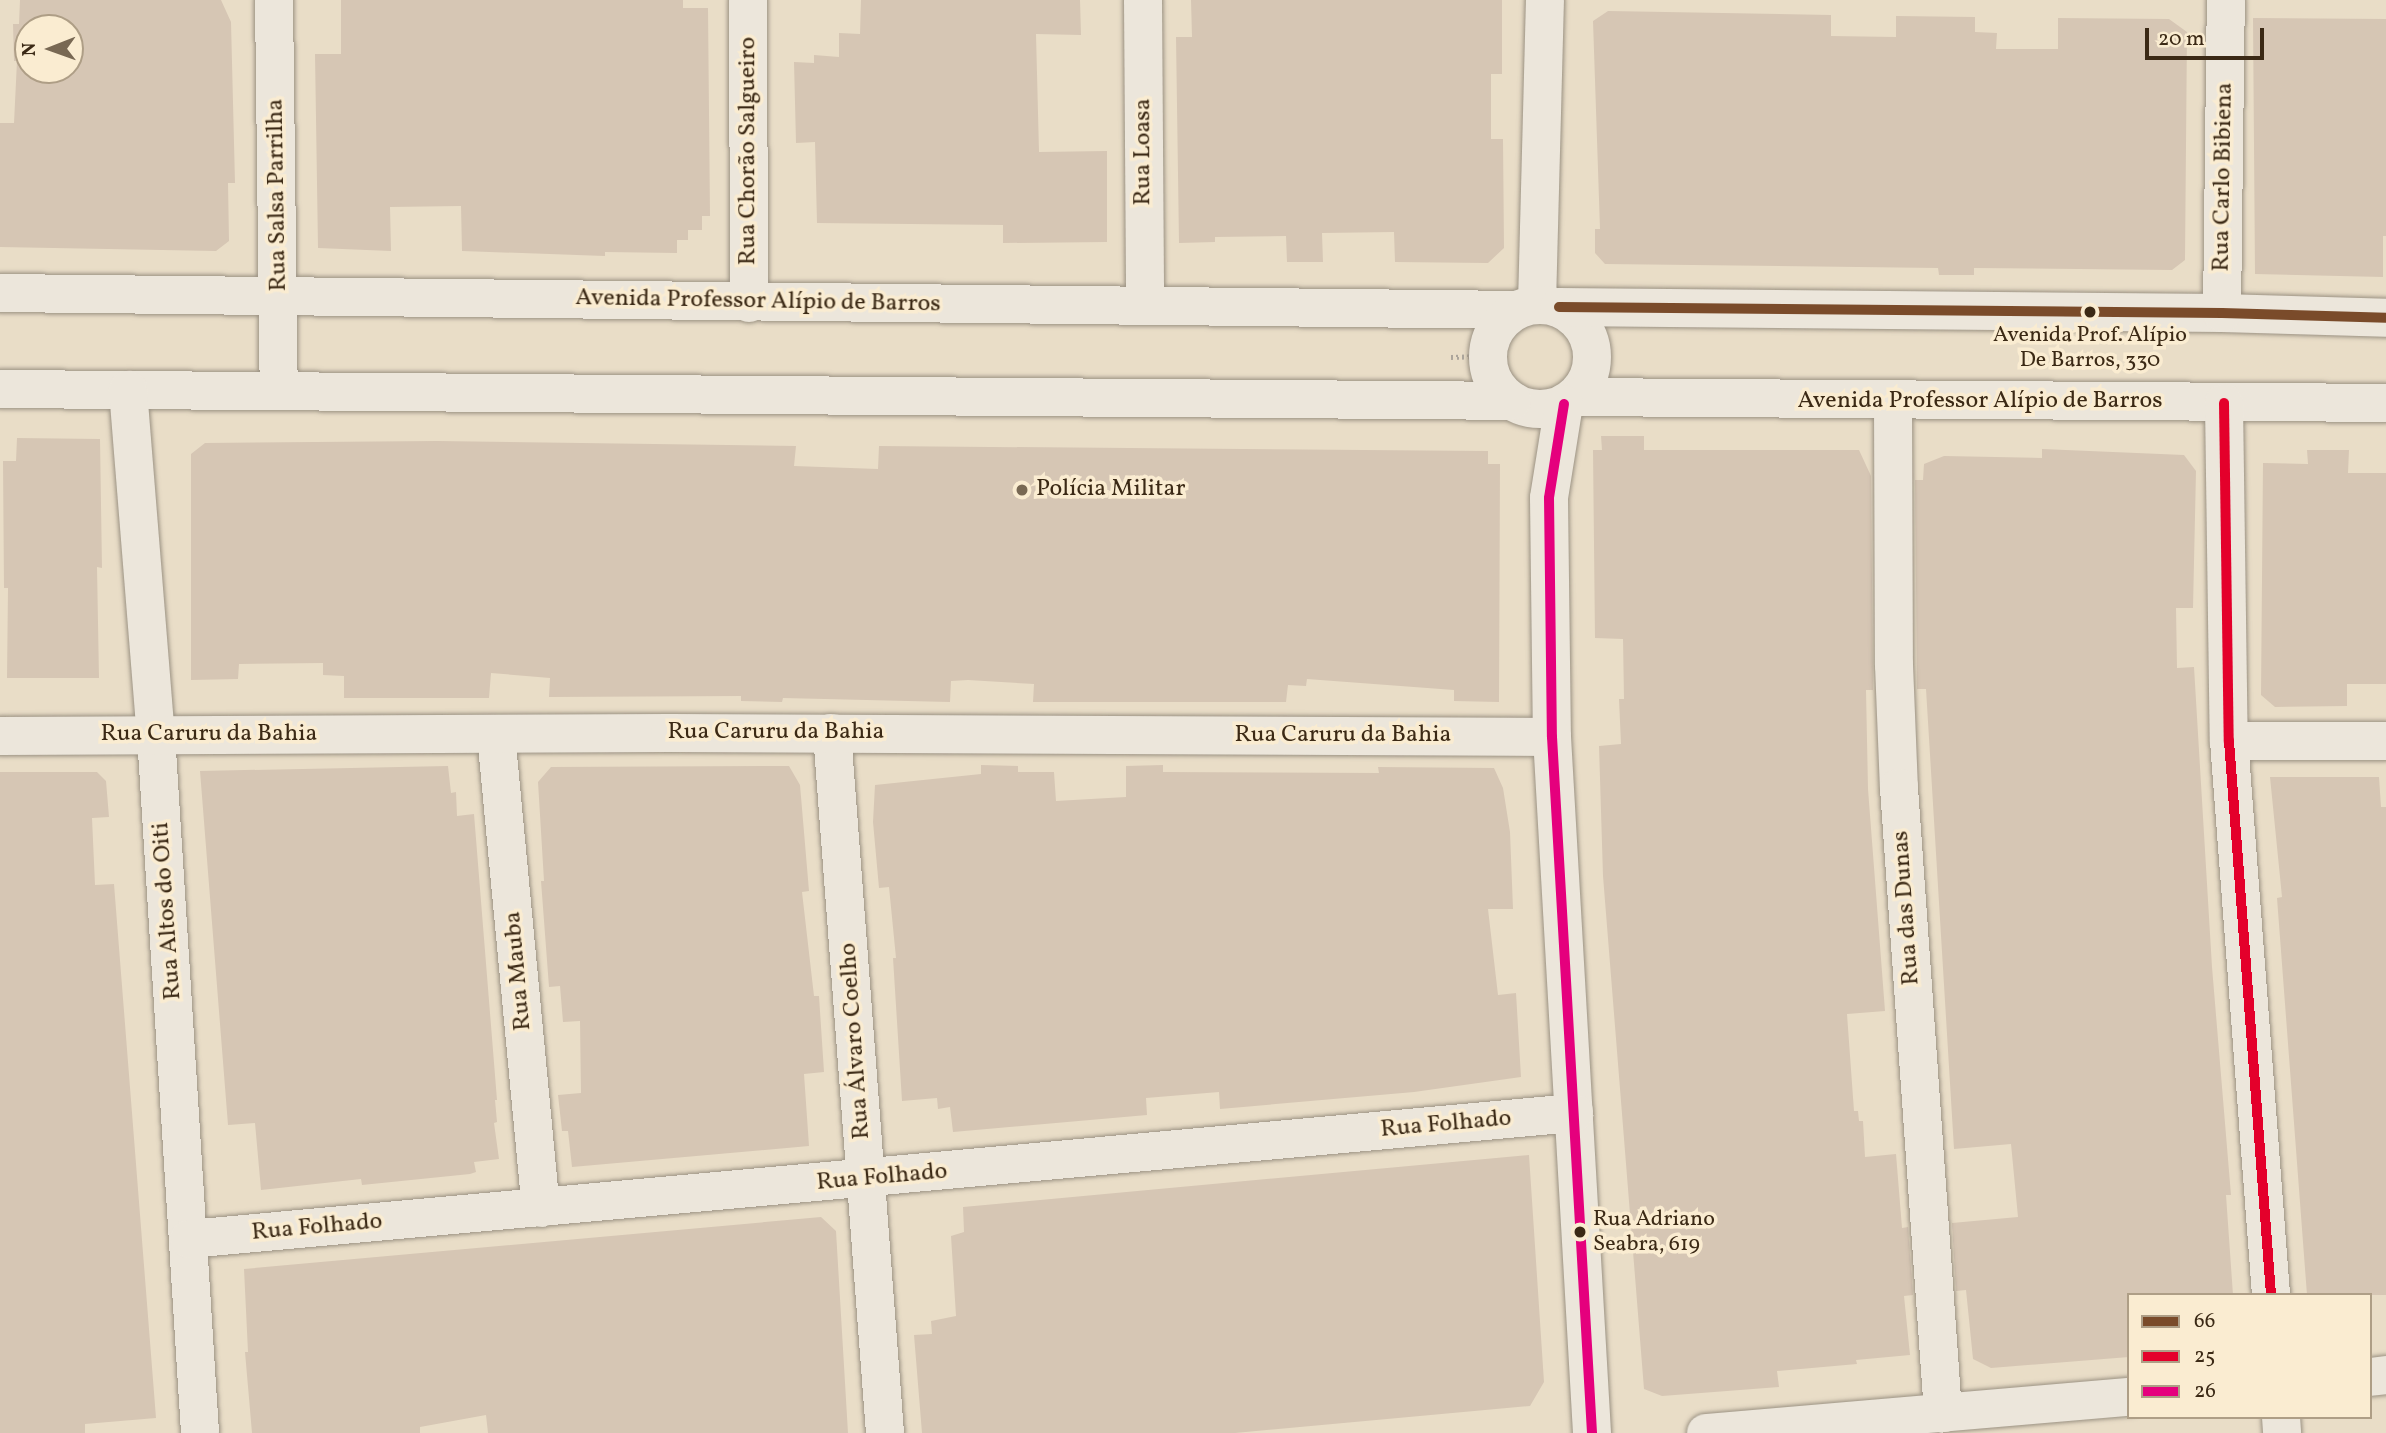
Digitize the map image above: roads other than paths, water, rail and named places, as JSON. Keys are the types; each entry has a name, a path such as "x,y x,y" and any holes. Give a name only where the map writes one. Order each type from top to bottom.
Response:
{"street":[{"name":"Rua Salsa Parrilha","path":"274,0 280,296 279,390"},
{"name":"Rua Chorão Salgueiro","path":"748,0 749,303"},
{"name":"Rua Loasa","path":"1143,0 1145,305"},
{"path":"1537,307 1545,0"},
{"name":"Rua Carlo Bibiena","path":"2222,313 2226,0"},
{"name":"Avenida Professor Alípio de Barros","path":"0,293 749,303 1537,307 2386,317"},
{"path":"0,389 1519,404 1545,409 1569,400 1586,383 1592,366 1592,348 1586,331 1575,317 1537,307 1499,324 1489,344 1488,366 1496,386 1519,404 1549,498"},
{"name":"Rua Altos do Oiti","path":"128,390 156,735 200,1433"},
{"name":"Avenida Professor Alípio de Barros","path":"1569,400 2386,403"},
{"path":"1569,400 1549,498 1552,737 1592,1433"},
{"name":"Rua das Dunas","path":"1893,402 1894,665 1899,788 1943,1413"},
{"path":"2224,403 2229,741 2271,1293"},
{"name":"Rua Caruru da Bahia","path":"0,736 832,733 1552,737"},
{"name":"Rua Álvaro Coelho","path":"832,733 885,1433"},
{"name":"Rua Mauba","path":"496,734 541,1208"},
{"path":"2229,741 2386,741"},
{"name":"Rua Folhado","path":"189,1239 1574,1114"},
{"path":"1706,1433 2127,1397"}],"place":[{"name":"Avenida Prof. Alípio De Barros, 330","path":"2090,312"},
{"name":"Polícia Militar","path":"1022,490"},
{"name":"Rua Adriano Seabra, 619","path":"1580,1232"}]}
